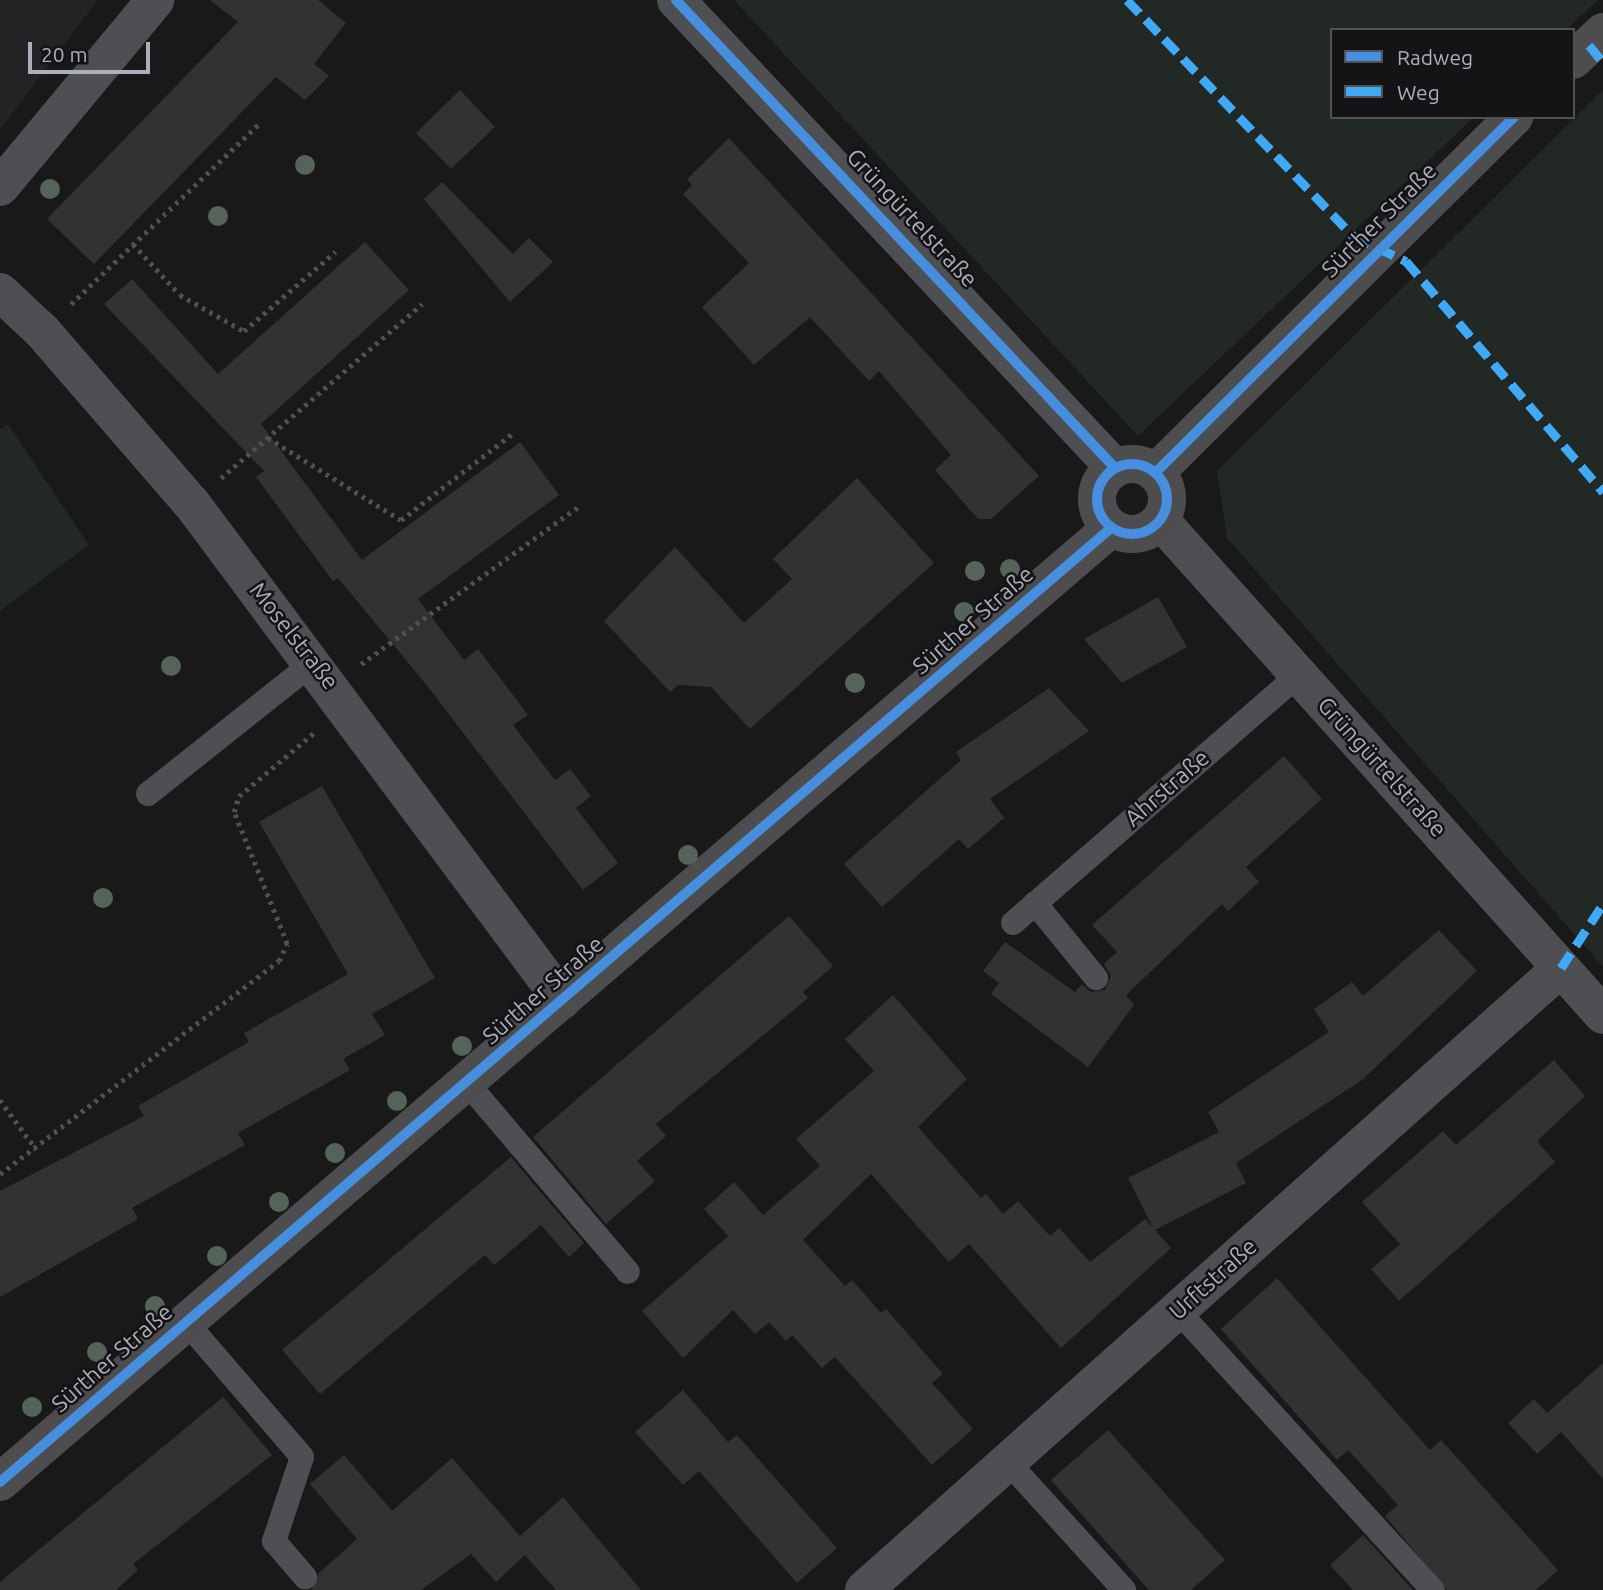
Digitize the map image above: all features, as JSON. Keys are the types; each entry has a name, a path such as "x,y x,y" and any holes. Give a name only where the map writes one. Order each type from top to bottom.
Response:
{"street":[{"path":"0,187 155,0"},
{"name":"Grüngürtelstraße","path":"676,0 1115,467"},
{"path":"1575,58 1603,32"},
{"name":"Sürther Straße","path":"1155,473 1512,119"},
{"name":"Moselstraße","path":"0,292 42,331 191,504 331,684 562,1000"},
{"path":"1128,463 1155,473 1167,495 1160,520 1146,531 1111,528 1096,496 1115,467 1128,463"},
{"name":"Grüngürtelstraße","path":"1160,520 1603,1015"},
{"name":"Sürther Straße","path":"0,1482 1111,528"},
{"name":"Urftstraße","path":"864,1590 1561,968"}],"lane":[{"name":"Ahrstraße","path":"1013,923 1299,674"},
{"path":"148,794 331,684"},
{"path":"1035,903 1096,978"},
{"path":"467,1083 628,1272"},
{"path":"1178,1311 1433,1590"},
{"path":"186,1322 302,1457 274,1541 305,1577"},
{"path":"1008,1462 1124,1590"}],"path":[{"path":"42,331 260,124"},
{"path":"133,244 180,295 244,331 335,252"},
{"path":"191,504 422,304"},
{"path":"268,438 401,520 512,434"},
{"path":"0,1174 279,961 287,944 234,813 236,804 331,684 579,506"},
{"path":"0,1100 36,1149"}],"shaded area":[{"path":"0,0 98,0 0,130"},
{"path":"734,0 1598,0 1568,28 1330,28 1330,119 1472,119 1138,436"},
{"path":"1603,90 1603,967 1227,538 1217,471"},
{"path":"8,424 89,545 0,611 0,429"}],"building":[{"path":"210,0 318,0 346,23 314,64 329,76 305,100 276,77 94,264 47,219 238,22"},
{"path":"460,90 495,127 451,169 416,133"},
{"path":"729,138 1039,476 991,519 978,519 935,470 951,455 879,371 869,381 810,317 754,365 702,307 749,263 683,194 692,185 687,179"},
{"path":"442,182 513,254 529,238 553,262 510,302 424,199"},
{"path":"365,242 409,290 261,424 362,560 520,442 559,495 418,599 464,660 478,649 504,683 528,715 513,725 555,780 570,769 591,796 576,808 618,863 583,890 429,688 338,578 333,581 256,477 264,471 104,304 132,279 218,374"},
{"path":"857,478 934,563 750,729 711,687 678,685 670,692 604,621 675,547 744,623 792,579 773,559"},
{"path":"1158,597 1187,647 1122,683 1084,639"},
{"path":"1049,688 1089,731 990,799 1004,818 968,849 959,839 882,907 844,864 961,760 956,752"},
{"path":"1284,756 1322,799 1246,867 1259,882 1228,911 1222,904 1126,995 1134,1005 1088,1067 991,994 999,983 983,971 1005,942 1075,992 1082,984 1091,992 1105,990 1111,976 1104,964 1117,952 1092,925"},
{"path":"322,786 435,978 372,1014 385,1035 343,1059 350,1070 238,1133 245,1145 132,1208 138,1219 0,1297 0,1191 144,1116 138,1106 249,1042 244,1033 348,974 259,822"},
{"path":"789,916 833,966 803,992 808,998 656,1124 666,1136 637,1161 655,1181 606,1224 533,1137"},
{"path":"1439,930 1477,971 1362,1080 1236,1163 1246,1183 1155,1230 1171,1248 1061,1348 969,1244 949,1262 871,1174 803,1240 845,1286 852,1280 881,1313 886,1309 943,1374 932,1383 973,1429 932,1465 835,1357 822,1368 792,1335 786,1341 769,1322 755,1334 733,1310 683,1358 642,1311 728,1236 704,1209 734,1182 763,1215 820,1166 796,1139 874,1071 845,1039 893,995 967,1079 918,1127 981,1198 986,1194 1003,1214 1018,1201 1050,1236 1059,1228 1090,1262 1145,1219 1153,1228 1128,1178 1219,1132 1208,1112 1329,1032 1314,1009 1352,982 1363,996"},
{"path":"1554,1060 1585,1096 1537,1141 1555,1162 1399,1301 1371,1269 1400,1244 1362,1202 1443,1131 1456,1145"},
{"path":"511,1157 584,1243 569,1257 541,1225 494,1265 485,1255 320,1394 282,1350"},
{"path":"1277,1278 1430,1450 1441,1440 1558,1570 1536,1590 1447,1590 1385,1516 1398,1505 1348,1450 1337,1460 1221,1329"},
{"path":"1603,1363 1603,1479 1561,1432 1537,1454 1508,1423 1534,1399 1547,1413"},
{"path":"683,1390 728,1442 737,1435 837,1548 797,1583 699,1471 683,1485 635,1432"},
{"path":"223,1397 272,1455 133,1564 138,1570 116,1590 0,1590 0,1582"},
{"path":"1108,1430 1225,1560 1191,1590 1149,1590 1051,1480"},
{"path":"344,1455 392,1511 452,1458 520,1536 563,1497 641,1590 556,1590 525,1555 496,1582 471,1554 421,1590 311,1590 319,1573 357,1539 310,1484"},
{"path":"1363,1535 1413,1590 1353,1590 1330,1565"}],"marked path":[{"path":"1127,0 1353,236 1406,261 1603,492"},
{"path":"1589,45 1603,62"},
{"path":"1561,968 1603,904"}],"cycle path":[{"path":"676,0 1115,468"},
{"path":"1155,473 1512,119"},
{"path":"1132,464 1157,474 1167,499 1157,524 1132,534 1107,524 1097,499 1107,474 1132,464"},
{"path":"0,1482 1111,528"}]}
